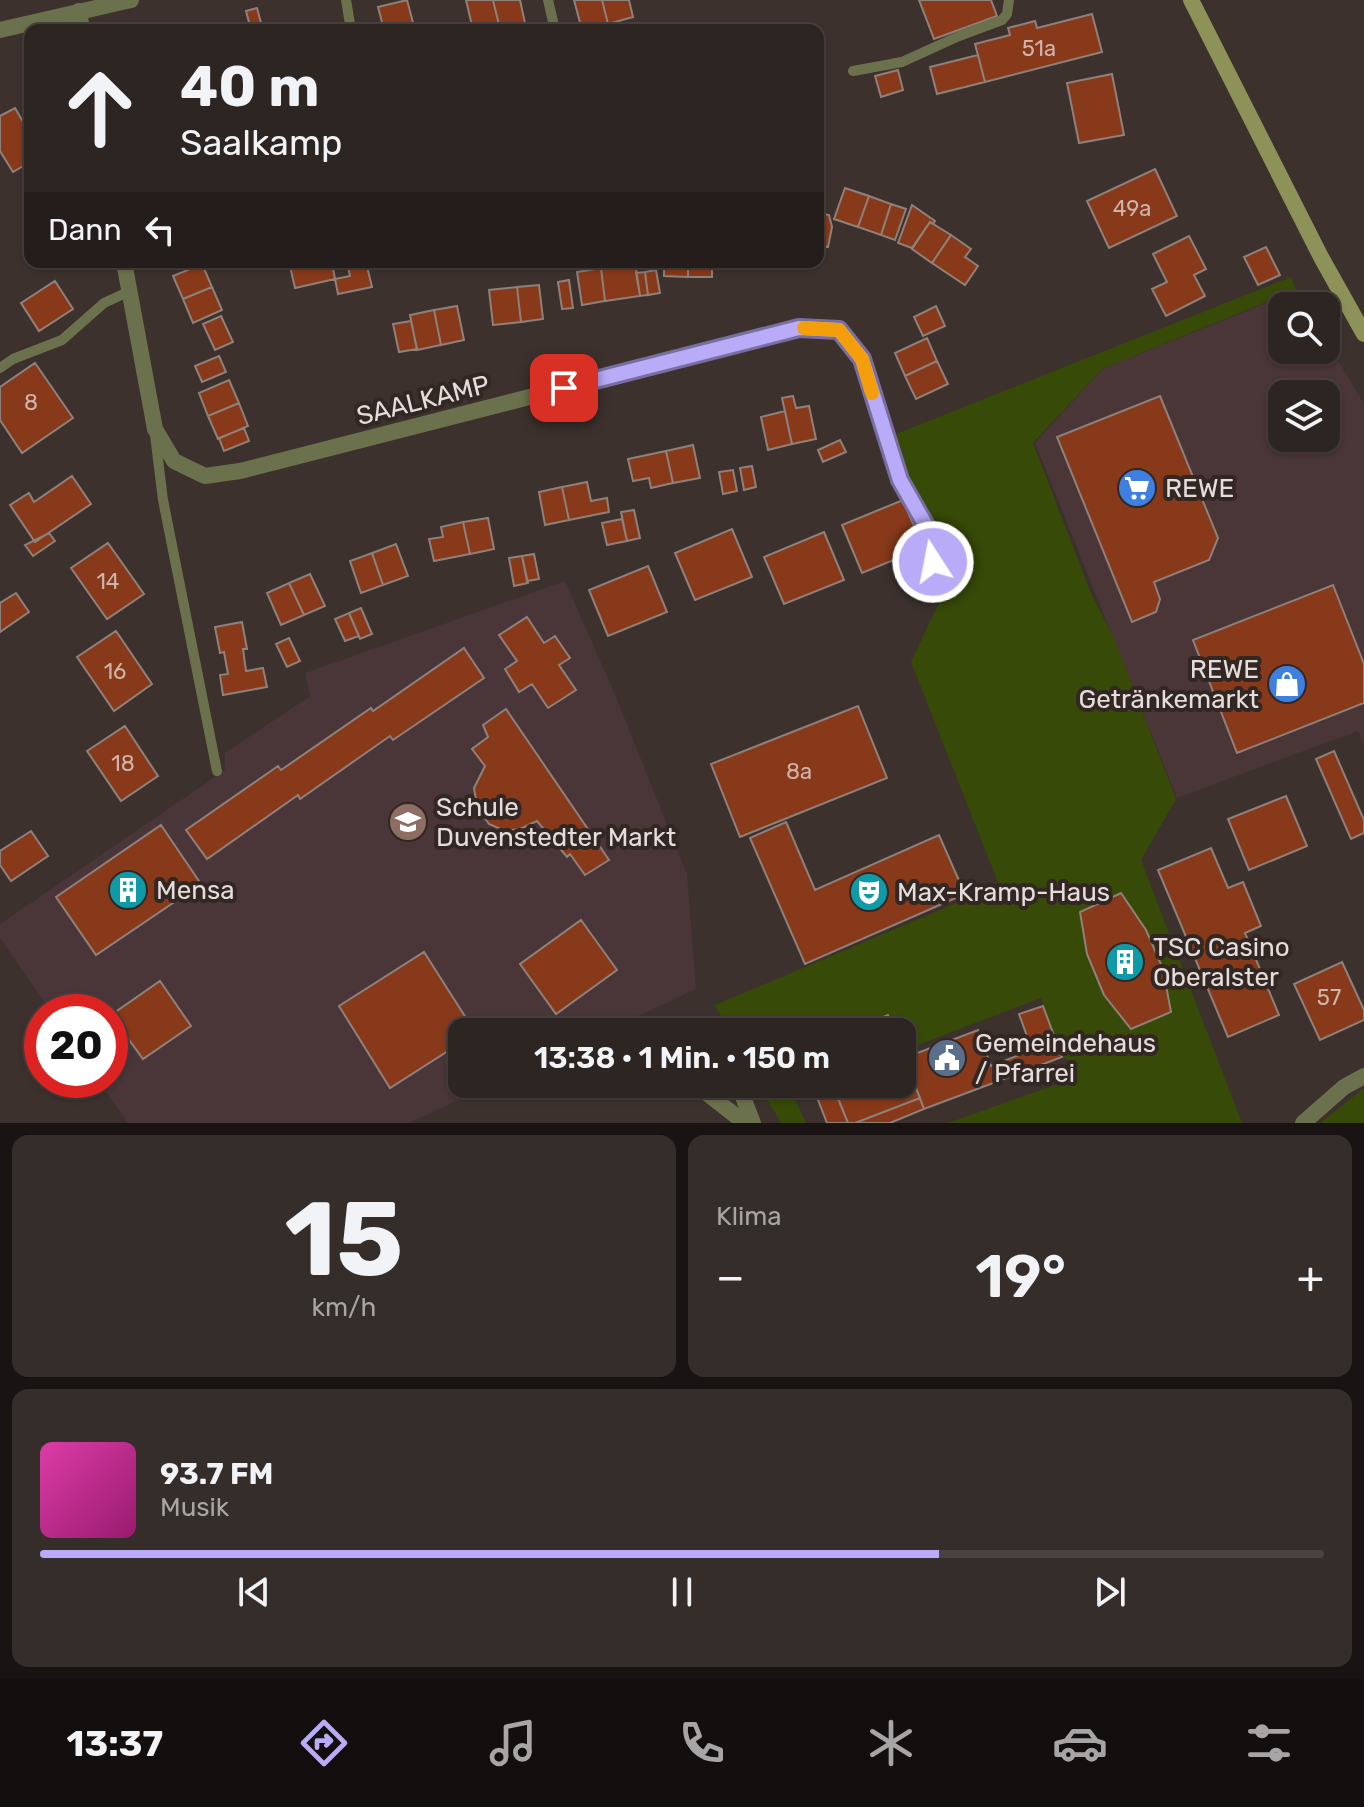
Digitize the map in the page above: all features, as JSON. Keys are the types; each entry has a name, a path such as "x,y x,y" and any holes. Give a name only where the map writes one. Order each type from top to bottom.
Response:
{"main road":[{"path":"1191,0 1321,257 1364,334"}],"street":[{"path":"25,24 131,0"},
{"path":"79,11 81,24"},
{"path":"0,30 24,24"},
{"name":"SAALKAMP","path":"125,268 155,429 174,461 205,476 240,471 799,328 839,330 862,359 880,417"},
{"path":"1303,1123 1344,1087 1364,1076"},
{"path":"713,1098 745,1123"},
{"path":"743,1098 753,1123"}],"lane":[{"path":"346,0 350,24"},
{"path":"548,0 554,24"},
{"path":"853,71 902,62 1002,20 1007,14 1009,0"},
{"path":"0,368 13,359 62,340 104,303 130,291"},
{"path":"880,417 900,480 937,545 933,562 911,570"},
{"path":"155,429 163,500 217,771"}],"shaded area":[{"path":"1268,302 1268,364 1340,364 1364,404 1364,745 1358,731 1177,798 1035,443 1102,369"},
{"name":"Schule Duvenstedter Markt","path":"565,581 617,699 687,874 696,989 634,1018 448,1018 448,1098 463,1098 409,1123 128,1123 111,1098 128,1098 128,994 39,994 0,938 0,924 225,770 225,753 310,696 305,673"}],"green space":[{"path":"1291,277 1296,290 1268,292 1268,301 1102,369 1033,443 1091,593 1114,638 1176,799 1141,860 1242,1123 948,1123 1069,1080 1076,1064 1062,1057 1041,998 916,1046 916,1018 722,1018 715,1005 999,885 911,662 946,588 897,454 896,434"},
{"path":"1364,1088 1364,1123 1320,1123"},
{"path":"766,1098 794,1098 806,1123 781,1123"}],"building":[{"path":"407,0 413,24 382,24 378,7"},
{"path":"466,0 493,0 499,24 472,24"},
{"path":"493,0 520,0 525,23 499,24"},
{"path":"574,0 602,0 608,24 580,24"},
{"path":"602,0 629,0 633,17 608,24"},
{"path":"919,0 991,0 997,16 934,39"},
{"path":"257,8 261,24 249,24 246,11"},
{"path":"1092,14 1102,52 985,82 975,44 1010,35 1008,28 1035,21 1037,28"},
{"path":"978,55 985,82 937,94 930,67"},
{"path":"898,70 903,90 881,97 875,76"},
{"path":"1112,74 1124,135 1079,143 1067,83"},
{"path":"15,108 24,124 24,166 13,172 0,151 0,116"},
{"path":"1155,169 1177,216 1109,248 1087,201"},
{"path":"845,188 869,196 858,227 834,219"},
{"path":"869,196 891,204 881,235 858,227"},
{"path":"891,204 906,209 895,240 881,235"},
{"path":"912,205 935,221 933,224 930,222 912,248 898,243"},
{"path":"824,214 829,215 832,227 828,247 824,246"},
{"path":"930,222 951,235 932,263 912,249"},
{"path":"951,235 971,249 965,257 978,266 965,285 932,263"},
{"path":"1189,236 1206,269 1194,275 1205,296 1166,316 1152,289 1167,282 1153,254"},
{"path":"1266,247 1280,275 1258,285 1244,257"},
{"path":"192,268 204,268 212,287 183,299 173,276"},
{"path":"290,268 333,268 335,279 295,288"},
{"path":"348,268 367,268 372,287 338,294 335,279 350,276"},
{"path":"601,268 636,268 640,296 605,301"},
{"path":"601,268 605,301 582,305 577,272"},
{"path":"664,268 688,268 688,277 664,276"},
{"path":"688,268 712,268 712,277 688,277"},
{"path":"656,270 660,293 648,295 645,272"},
{"path":"645,272 648,295 640,296 636,273"},
{"path":"569,280 573,308 562,309 558,282"},
{"path":"55,281 73,309 39,331 21,303"},
{"path":"539,285 543,319 521,322 517,287"},
{"path":"212,287 222,310 193,323 183,299"},
{"path":"517,287 521,322 493,325 489,290"},
{"path":"457,306 464,340 441,345 434,310"},
{"path":"936,306 945,326 923,336 914,317"},
{"path":"434,310 441,345 417,350 410,315"},
{"path":"221,316 233,342 215,350 203,324"},
{"path":"411,321 417,349 399,352 393,324"},
{"path":"927,338 937,361 905,376 895,353"},
{"path":"219,356 226,372 202,382 195,366"},
{"path":"937,361 948,384 916,399 905,376"},
{"path":"35,363 73,418 22,453 0,420 0,387"},
{"path":"229,380 239,403 208,416 199,393"},
{"path":"793,396 796,408 809,406 816,439 792,444 782,398"},
{"name":"REWE","path":"1160,396 1218,538 1209,560 1154,582 1160,599 1156,612 1132,622 1057,437"},
{"path":"239,403 248,426 218,439 208,416"},
{"path":"785,411 792,444 768,450 761,417"},
{"path":"244,428 249,441 224,451 219,438"},
{"path":"840,440 846,452 823,462 818,450"},
{"path":"693,445 700,478 673,483 666,451"},
{"path":"666,451 673,483 651,488 649,478 633,481 628,459"},
{"path":"752,466 756,487 744,490 740,468"},
{"path":"733,470 737,491 723,494 719,472"},
{"path":"72,476 91,504 35,542 10,505 29,493 34,502"},
{"path":"587,482 591,501 607,498 609,512 569,520 562,487"},
{"path":"562,487 569,520 545,525 539,492"},
{"path":"903,500 923,548 862,573 842,525"},
{"path":"634,510 640,538 627,541 621,512"},
{"path":"488,518 494,549 470,554 463,522"},
{"path":"622,519 627,541 607,545 602,523"},
{"path":"463,522 470,554 434,561 429,539 443,537 441,527"},
{"path":"732,529 752,577 695,600 675,553"},
{"path":"824,532 844,580 784,604 764,557"},
{"path":"49,533 55,541 33,556 25,545"},
{"path":"108,543 144,594 107,619 71,568"},
{"path":"396,544 408,576 383,585 372,553"},
{"path":"372,553 383,585 361,593 350,561"},
{"path":"534,554 539,579 527,581 522,556"},
{"path":"522,556 528,583 514,586 509,558"},
{"path":"648,566 667,612 608,636 589,590"},
{"path":"310,574 325,606 304,615 289,583"},
{"path":"289,583 304,615 281,625 267,593"},
{"name":"REWE Getränkemarkt","path":"1333,585 1364,664 1364,703 1237,753 1193,640"},
{"path":"16,593 29,612 0,632 0,603"},
{"path":"361,608 372,634 360,639 349,613"},
{"path":"349,613 359,636 345,641 335,619"},
{"path":"527,617 544,643 555,636 570,658 559,665 576,690 548,708 532,684 519,692 505,669 517,661 499,635"},
{"path":"242,622 247,649 243,649 246,671 263,668 267,687 223,695 220,675 228,674 215,627"},
{"path":"116,631 152,684 114,711 77,657"},
{"path":"289,638 300,661 287,667 276,644"},
{"path":"464,648 484,678 393,740 390,736 300,799 298,795 207,859 186,830 278,766 281,770"},
{"path":"858,706 887,778 740,837 711,764"},
{"path":"506,709 609,860 585,875 570,854 567,857 537,821 520,829 505,831 489,824 477,807 474,788 485,766 472,749 488,737 483,725"},
{"path":"125,726 158,776 121,801 87,751"},
{"path":"1334,751 1364,820 1364,833 1351,839 1316,759"},
{"path":"1286,796 1307,846 1249,870 1228,819"},
{"name":"Max-Kramp-Haus","path":"786,822 815,890 939,835 965,894 805,964 750,838"},
{"name":"Mensa","path":"161,825 201,884 96,955 56,897"},
{"path":"31,831 48,856 11,881 0,865 0,851"},
{"path":"1211,848 1228,888 1243,882 1261,926 1245,933 1279,1015 1228,1037 1158,870"},
{"name":"TSC Casino Oberalster","path":"1121,893 1146,930 1163,969 1171,1012 1131,1029 1104,995 1087,954 1080,912"},
{"path":"581,920 617,970 556,1014 520,964"},
{"path":"424,952 466,1018 448,1018 448,1051 390,1088 339,1006"},
{"path":"1342,962 1364,1010 1364,1020 1320,1040 1294,984"},
{"path":"160,981 191,1026 143,1059 128,1038 128,1003"},
{"name":"Gemeindehaus / Pfarrei","path":"1043,1006 1062,1057 924,1109 916,1089 916,1053 978,1030 991,1066 1032,1050 1019,1014"},
{"path":"916,1088 920,1098 848,1123 838,1098 916,1098"},
{"path":"817,1098 838,1098 848,1123 827,1123"},
{"path":"920,1098 924,1109 890,1123 855,1123"}],"slow traffic":[{"path":"804,328 839,330 862,359 872,393"}],"place":[{"name":"REWE","path":"1137,488"},
{"name":"REWE Getränkemarkt","path":"1287,684"},
{"name":"Schule Duvenstedter Markt","path":"408,822"},
{"name":"Mensa","path":"128,890"},
{"name":"Max-Kramp-Haus","path":"869,892"},
{"name":"TSC Casino Oberalster","path":"1125,962"},
{"name":"Gemeindehaus / Pfarrei","path":"947,1058"}],"route":[{"path":"564,388 799,328 839,330 862,359 900,480 937,545 933,562"}]}
